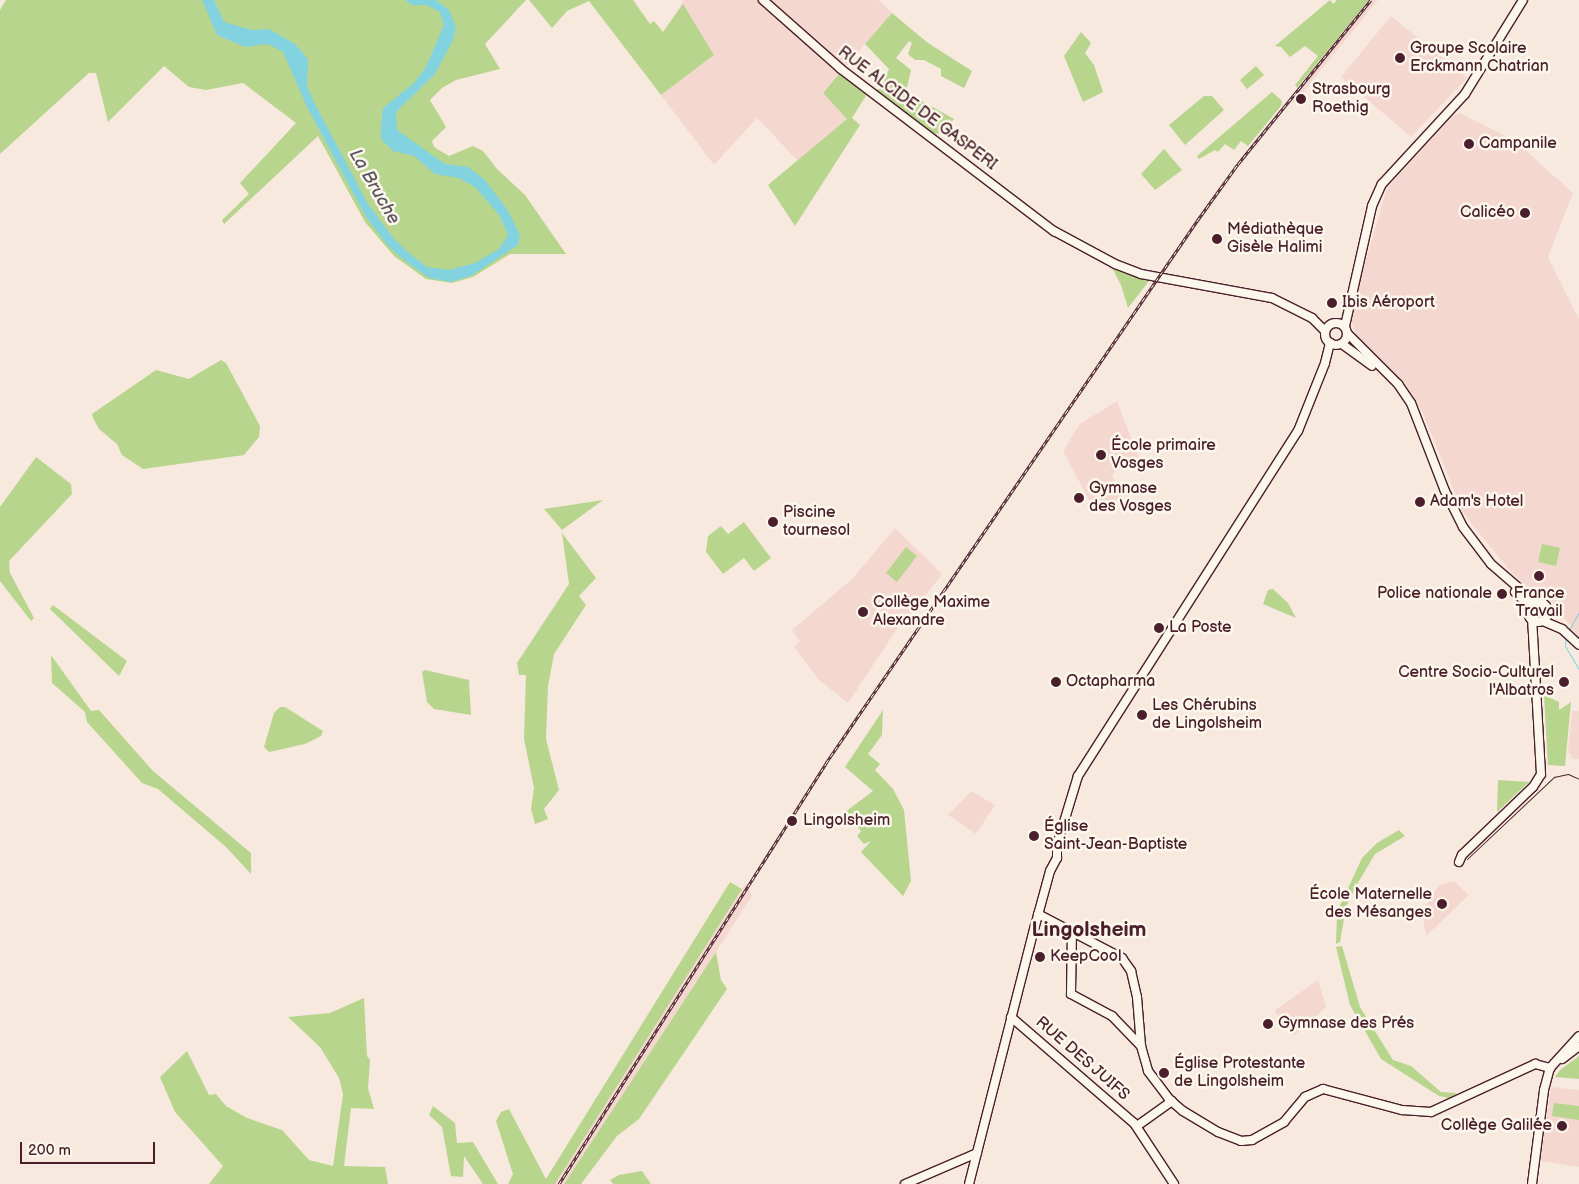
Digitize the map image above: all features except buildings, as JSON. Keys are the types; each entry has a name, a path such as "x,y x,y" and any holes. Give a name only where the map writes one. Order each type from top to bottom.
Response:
{"main road":[{"path":"970,1184 1038,914 1050,871 1057,858 1057,845 1081,770 1298,431 1325,363 1346,330 1348,302 1372,206 1382,184 1465,94 1523,0"},
{"name":"RUE ALCIDE DE GASPERI","path":"766,2 859,84 1054,231 1100,256 1151,276 1263,295 1312,318"},
{"path":"1325,331 1348,302"},
{"path":"1312,318 1333,323 1346,330 1404,392 1451,505 1463,527 1490,565"},
{"path":"1312,318 1337,344 1384,377 1400,395 1441,494 1460,530 1490,565 1532,604 1544,604 1555,624"},
{"path":"1532,604 1528,615 1538,621 1555,624 1567,632 1579,645"},
{"path":"1459,862 1462,854 1533,787 1541,774 1534,632 1538,621 1548,613"},
{"path":"1038,914 1105,946 1122,958 1131,971 1141,1046 1148,1072 1170,1100 1218,1132 1247,1141 1284,1122 1305,1097 1323,1089 1402,1110 1431,1112 1535,1064 1550,1068"},
{"path":"1072,930 1071,994 1112,1016 1141,1046"},
{"name":"RUE DES JUIFS","path":"1011,1017 1136,1124 1174,1184"},
{"path":"1532,1184 1544,1090 1550,1068 1579,1036"},
{"path":"1550,1068 1579,1046"},
{"path":"1136,1124 1170,1100"},
{"path":"905,1184 978,1150"}],"shaded area":[{"path":"684,0 878,0 892,13 823,93 847,119 799,162 757,118 714,165 661,95 714,55 683,5 663,33"},
{"path":"1369,0 1378,0 1294,103 1290,98"},
{"name":"Groupe Scolaire Erckmann Chatrian","path":"1391,16 1467,78 1411,137 1341,77"},
{"path":"1460,113 1515,141 1573,193 1548,257 1579,319 1579,638 1547,595 1534,593 1511,572 1463,513 1422,411 1405,383 1357,335 1349,318 1387,188 1453,116"},
{"name":"École primaire Vosges","path":"1117,401 1139,458 1112,474 1122,497 1094,509 1063,451 1080,424"},
{"name":"Collège Maxime Alexandre","path":"895,528 942,574 909,617 905,617 848,703 818,679 794,647 800,641 792,630 853,578"},
{"path":"1572,711 1579,711 1579,759 1573,759 1568,752"},
{"path":"971,791 995,805 976,834 948,815"},
{"name":"École Maternelle des Mésanges","path":"1454,881 1469,895 1426,936 1422,912 1439,885"},
{"path":"746,883 752,896 564,1184 555,1184"},
{"path":"1318,980 1326,1007 1294,1036 1274,1011"},
{"name":"Collège Galilée","path":"1551,1087 1579,1090 1579,1167 1540,1161"}],"green space":[{"path":"6,0 526,0 485,44 500,69 456,80 442,88 430,100 446,127 432,141 434,147 449,156 473,146 483,151 497,169 525,195 566,254 510,254 473,277 452,283 426,279 394,256 365,222 318,136 224,224 222,220 249,194 240,183 296,123 243,83 206,90 189,87 164,66 108,122 96,73 89,73 0,154 0,10"},
{"path":"529,0 633,0 650,24 654,21 663,32 683,4 714,55 661,95 589,1 567,11 552,28"},
{"path":"1330,0 1333,4 1337,0 1369,0 1297,88 1295,85 1318,56 1305,46 1290,57 1281,47 1275,46"},
{"path":"892,13 928,43 972,71 964,88 941,76 941,69 924,60 915,60 908,54 912,43 909,41 896,58 911,70 906,92 954,119 943,133 921,135 867,94 881,88 889,69 865,44"},
{"path":"1081,32 1091,43 1085,53 1094,65 1103,92 1083,102 1064,56"},
{"path":"1256,66 1264,75 1247,89 1240,80"},
{"path":"840,73 867,94 852,118 860,125 795,226 768,185 847,119 823,93"},
{"path":"1272,92 1282,101 1281,106 1248,146 1241,141 1234,150 1225,144 1218,152 1215,150 1199,159 1197,156"},
{"path":"1204,96 1212,96 1224,110 1185,145 1169,125"},
{"path":"1164,149 1182,170 1155,190 1141,174"},
{"path":"1112,268 1149,281 1128,308 1121,285"},
{"path":"221,360 226,363 260,426 259,437 244,455 143,469 122,455 117,444 99,429 94,420 92,414 156,370 189,379"},
{"path":"36,457 71,484 72,494 9,561 10,573 34,618 31,621 0,581 0,507"},
{"path":"603,500 562,530 544,509"},
{"path":"744,522 771,558 754,571 744,558 723,574 706,552 708,536 721,526 728,534"},
{"path":"562,533 596,578 579,596 586,605 554,654 548,686 546,739 559,790 544,809 548,819 535,824 531,809 534,788 524,739 526,675 519,675 517,663 569,584"},
{"path":"1542,544 1560,548 1556,566 1538,562"},
{"path":"906,547 917,556 897,582 886,573"},
{"path":"1273,589 1288,603 1296,618 1263,604 1268,590"},
{"path":"53,605 127,661 119,676 50,609"},
{"path":"51,655 91,711 99,710 153,771 251,853 251,874 226,847 158,789 142,783 87,722 85,712 52,683"},
{"path":"425,670 469,680 471,715 434,709 427,702 422,672"},
{"path":"1544,695 1559,702 1559,710 1571,702 1565,766 1548,765"},
{"path":"280,707 285,707 323,731 321,736 305,744 269,752 264,747 274,713"},
{"path":"883,710 882,735 868,754 880,764 875,770 893,789 904,810 911,881 903,896 861,852 871,841 864,844 857,836 861,831 845,812 873,791 845,767"},
{"path":"1498,780 1529,782 1497,812"},
{"path":"1399,830 1405,836 1375,854 1356,886 1346,907 1340,942 1336,944 1337,912 1362,858 1377,843"},
{"path":"730,882 742,889 555,1184 508,1184 513,1174 496,1121 501,1112 509,1109 546,1179"},
{"path":"1342,946 1360,1007 1393,1060 1411,1066 1441,1092 1456,1093 1453,1099 1439,1096 1381,1059 1350,1005 1336,947"},
{"path":"716,952 721,980 727,989 639,1119 617,1136 581,1184 564,1184"},
{"path":"364,998 367,1056 370,1060 368,1088 374,1109 351,1108 344,1166 385,1167 388,1184 209,1184 223,1166 175,1112 160,1077 187,1051 209,1095 216,1094 226,1106 247,1118 282,1130 309,1160 333,1166 343,1094 339,1078 320,1047 288,1017 330,1013"},
{"path":"1579,1056 1579,1079 1555,1077 1560,1070"},
{"path":"1554,1103 1579,1106 1579,1120 1552,1116"},
{"path":"433,1106 455,1123 457,1143 473,1142 498,1184 483,1184 464,1156 463,1177 451,1176 442,1127 429,1115"},
{"path":"642,1171 651,1184 613,1184 610,1180 619,1175"}],"water":[{"path":"202,0 214,0 224,22 252,30 269,29 295,44 308,59 307,85 314,102 368,204 394,239 410,254 427,267 449,270 475,263 499,249 508,235 500,216 475,187 459,178 435,174 414,156 393,151 381,139 381,128 383,108 414,83 426,67 444,25 440,12 426,5 412,5 405,0 436,0 449,10 456,27 453,40 435,74 396,112 397,130 445,164 468,167 485,180 507,209 520,235 518,245 471,276 451,282 429,278 404,260 388,246 366,217 307,107 283,52 268,44 245,47 217,35"}],"waterway":[{"path":"1569,630 1579,612"},
{"path":"1566,636 1565,646 1579,669"}],"tram line":[{"path":"1467,859 1554,777 1568,774 1579,779"}],"railway":[{"path":"559,1184 826,763 1197,221 1238,164 1371,0"}],"place":[{"name":"Groupe Scolaire Erckmann Chatrian","path":"1400,58"},
{"name":"Strasbourg Roethig","path":"1301,99"},
{"name":"Campanile","path":"1469,144"},
{"name":"Calicéo","path":"1525,213"},
{"name":"Médiathèque Gisèle Halimi","path":"1217,239"},
{"name":"Ibis Aéroport","path":"1332,303"},
{"name":"École primaire Vosges","path":"1101,455"},
{"name":"Gymnase des Vosges","path":"1079,498"},
{"name":"Adam's Hotel","path":"1420,502"},
{"name":"Piscine tournesol","path":"773,522"},
{"name":"France Travail","path":"1539,576"},
{"name":"Police nationale","path":"1502,594"},
{"name":"Collège Maxime Alexandre","path":"863,612"},
{"name":"La Poste","path":"1159,628"},
{"name":"Octapharma","path":"1056,682"},
{"name":"Centre Socio-Culturel l'Albatros","path":"1564,682"},
{"name":"Les Chérubins de Lingolsheim","path":"1142,715"},
{"name":"Lingolsheim","path":"792,821"},
{"name":"Église Saint-Jean-Baptiste","path":"1034,836"},
{"name":"École Maternelle des Mésanges","path":"1442,904"},
{"name":"KeepCool","path":"1040,957"},
{"name":"Gymnase des Prés","path":"1268,1024"},
{"name":"Église Protestante de Lingolsheim","path":"1164,1073"},
{"name":"Collège Galilée","path":"1562,1126"}],"district":[{"name":"Lingolsheim","path":"1089,930"}],"water label":[{"name":"La Bruche","path":"374,187"}]}
